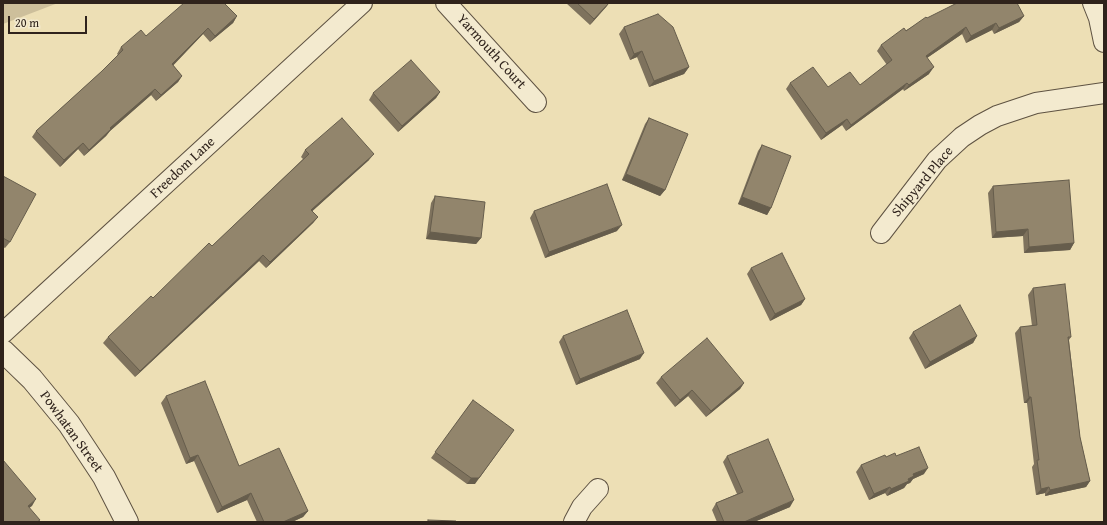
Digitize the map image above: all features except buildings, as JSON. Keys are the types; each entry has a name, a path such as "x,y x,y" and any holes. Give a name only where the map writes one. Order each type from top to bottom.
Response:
{"street":[{"name":"Freedom Lane","path":"3,333 362,3"},
{"name":"Yarmouth Court","path":"446,3 536,102"},
{"path":"1093,3 1099,18 1104,42"},
{"name":"Shipyard Place","path":"881,233 937,160 962,137 980,124 997,116 1036,103 1104,93"},
{"name":"Powhatan Street","path":"3,351 32,379 69,424 104,477 127,522"},
{"path":"574,522 582,507 598,489"}],"shaded area":[{"path":"3,3 58,3 3,24"}]}
